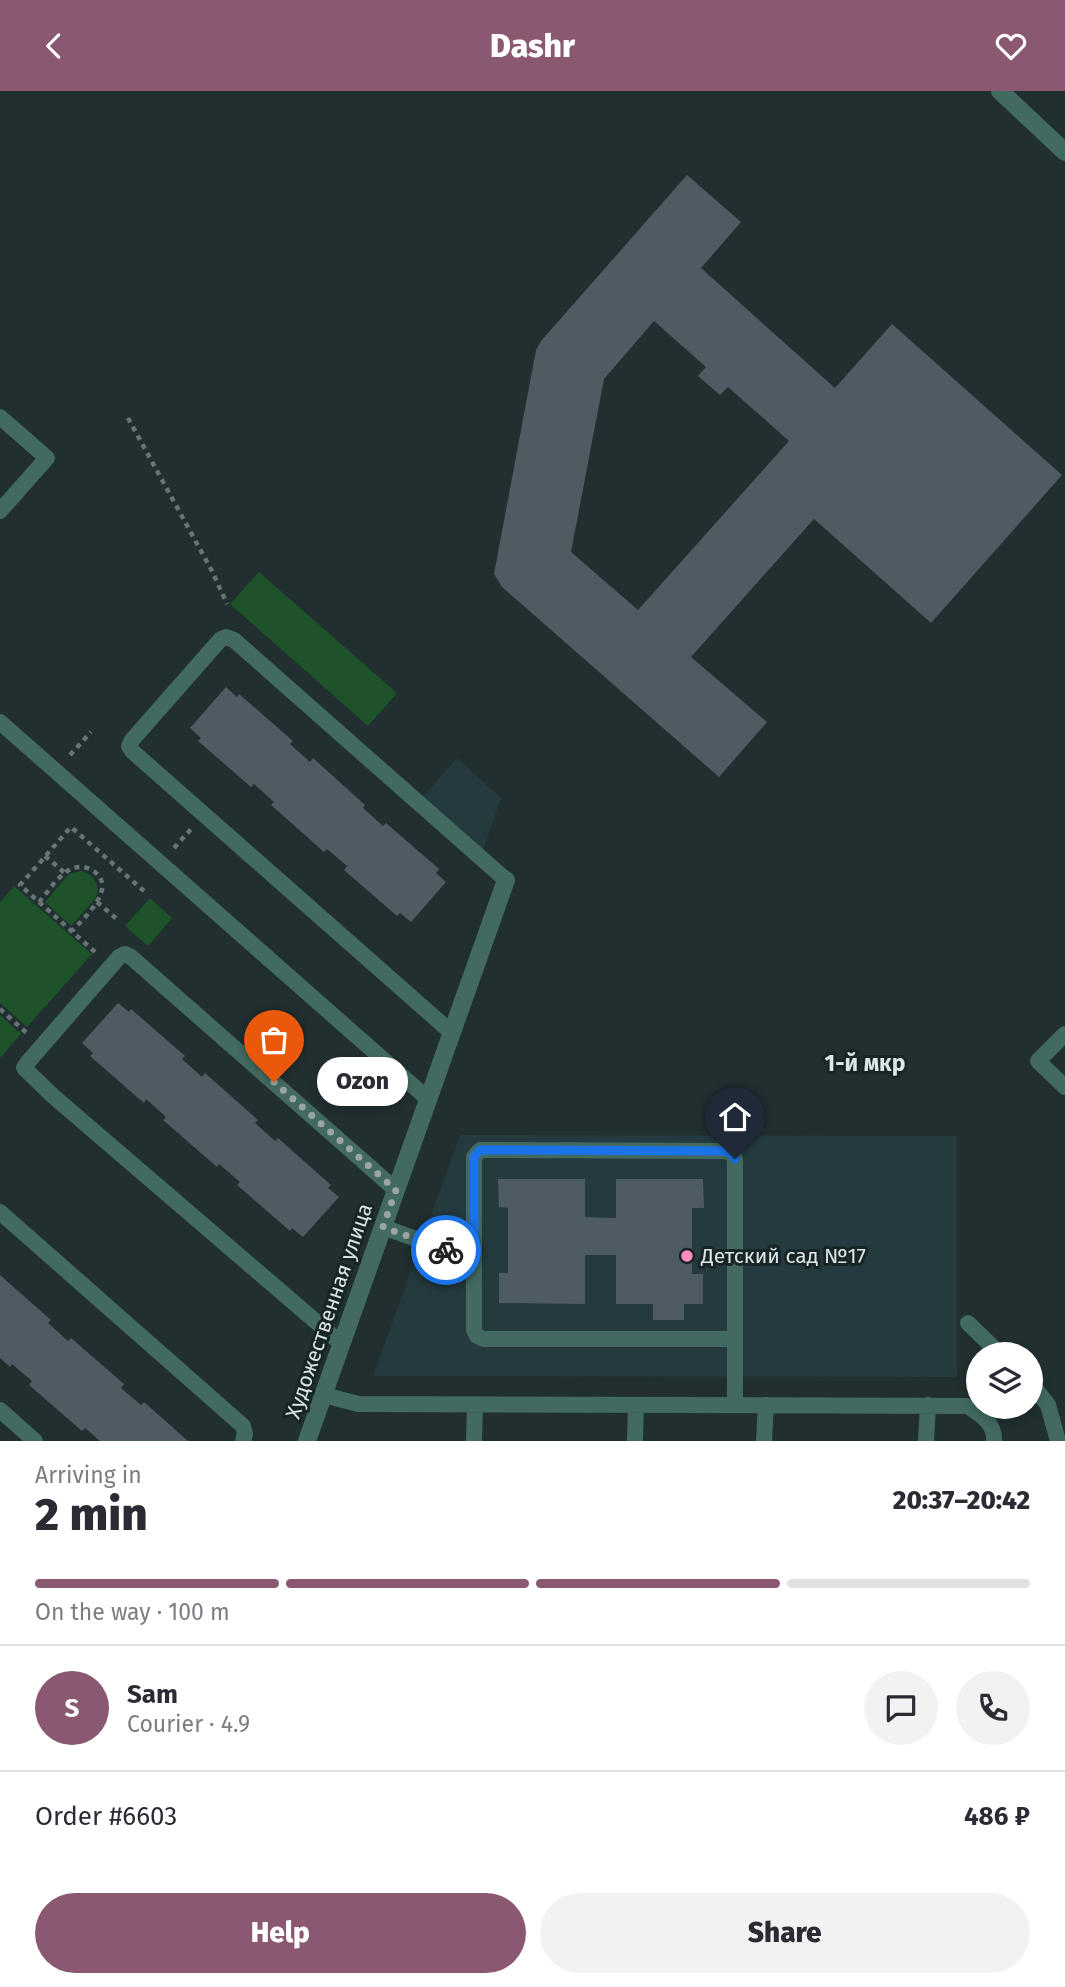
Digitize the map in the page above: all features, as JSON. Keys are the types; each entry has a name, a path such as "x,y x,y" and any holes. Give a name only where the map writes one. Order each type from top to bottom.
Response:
{"street":[{"path":"1000,91 1065,152"},
{"name":"Художественная улица","path":"307,1441 506,880"}],"lane":[{"path":"0,417 47,458 0,511"},
{"path":"452,1033 129,746 220,640 226,637 234,640 506,880"},
{"path":"0,722 428,1099"},
{"path":"342,1344 24,1068 125,954 396,1190"},
{"path":"1065,1034 1038,1061 1065,1087"},
{"path":"735,1339 484,1339 477,1336 474,1330 474,1157 480,1150 724,1151 732,1154 735,1159 735,1339 735,1405"},
{"path":"0,1212 243,1426 243,1441"},
{"path":"383,1227 474,1260"},
{"path":"968,1323 988,1342"},
{"path":"324,1395 358,1404 968,1406 985,1417 994,1433 994,1441"},
{"path":"1043,1399 1048,1405 1058,1441"},
{"path":"474,1441 475,1405"},
{"path":"635,1441 636,1405"},
{"path":"764,1441 765,1405"},
{"path":"926,1441 928,1405"},
{"path":"0,1410 35,1441"}],"path":[{"path":"128,418 212,571 227,604"},
{"path":"69,757 90,732"},
{"path":"173,849 195,825"},
{"path":"112,966 20,885 71,827 144,891"},
{"path":"45,856 65,873"},
{"path":"39,902 65,873 73,868 81,867 95,873 102,886 102,893 72,931"},
{"path":"97,902 118,920"},
{"path":"0,1009 41,1046"}],"shaded area":[{"path":"457,758 501,798 482,853 421,799"},
{"name":"Детский сад №17","path":"460,1135 957,1136 957,1377 373,1376"}],"green space":[{"path":"259,572 397,693 368,726 230,604"},
{"path":"81,871 90,875 98,889 96,898 71,926 45,902 69,874"},
{"path":"14,886 92,954 27,1027 0,1003 0,902"},
{"path":"150,898 172,918 148,946 125,926"},
{"path":"0,1015 21,1034 0,1058"}],"building":[{"path":"687,175 741,222 701,268 835,388 892,324 1062,475 931,623 814,519 691,657 767,722 719,777 502,587 494,574 536,350","holes":["654,321 706,367 698,376 720,395 728,387 789,441 638,610 571,552 604,379"]},
{"path":"226,687 237,697 239,694 293,741 290,744 310,762 313,758 365,805 363,808 383,826 386,823 439,869 436,873 446,882 411,922 400,913 397,916 344,870 347,866 327,849 324,852 271,805 274,802 254,784 251,787 198,741 201,738 190,728"},
{"path":"118,1003 129,1012 131,1009 185,1056 182,1059 202,1077 205,1073 258,1120 255,1123 275,1141 278,1138 331,1185 328,1188 339,1197 303,1237 292,1228 290,1231 237,1185 240,1182 219,1164 217,1167 163,1120 166,1117 146,1099 144,1103 90,1056 93,1053 82,1043"},
{"path":"498,1179 585,1179 585,1217 616,1218 616,1179 703,1179 704,1208 692,1208 692,1274 703,1274 703,1304 684,1304 684,1320 653,1320 653,1304 616,1304 616,1255 585,1255 585,1304 499,1303 499,1273 508,1273 508,1208 499,1207"},
{"path":"0,1275 51,1320 48,1323 68,1341 71,1338 124,1384 121,1388 141,1405 144,1402 188,1441 100,1441 85,1428 82,1431 29,1385 32,1381 12,1364 10,1367 0,1358"}],"way so far":[{"path":"274,1082 396,1190 383,1227 446,1250"}],"place":[{"name":"Ozon","path":"274,1082"},
{"name":"Детский сад №17","path":"687,1256"}],"district":[{"name":"1-й мкр","path":"865,1063"}],"route":[{"path":"446,1250 474,1260 474,1157 480,1150 724,1151 732,1154 735,1159"}]}
